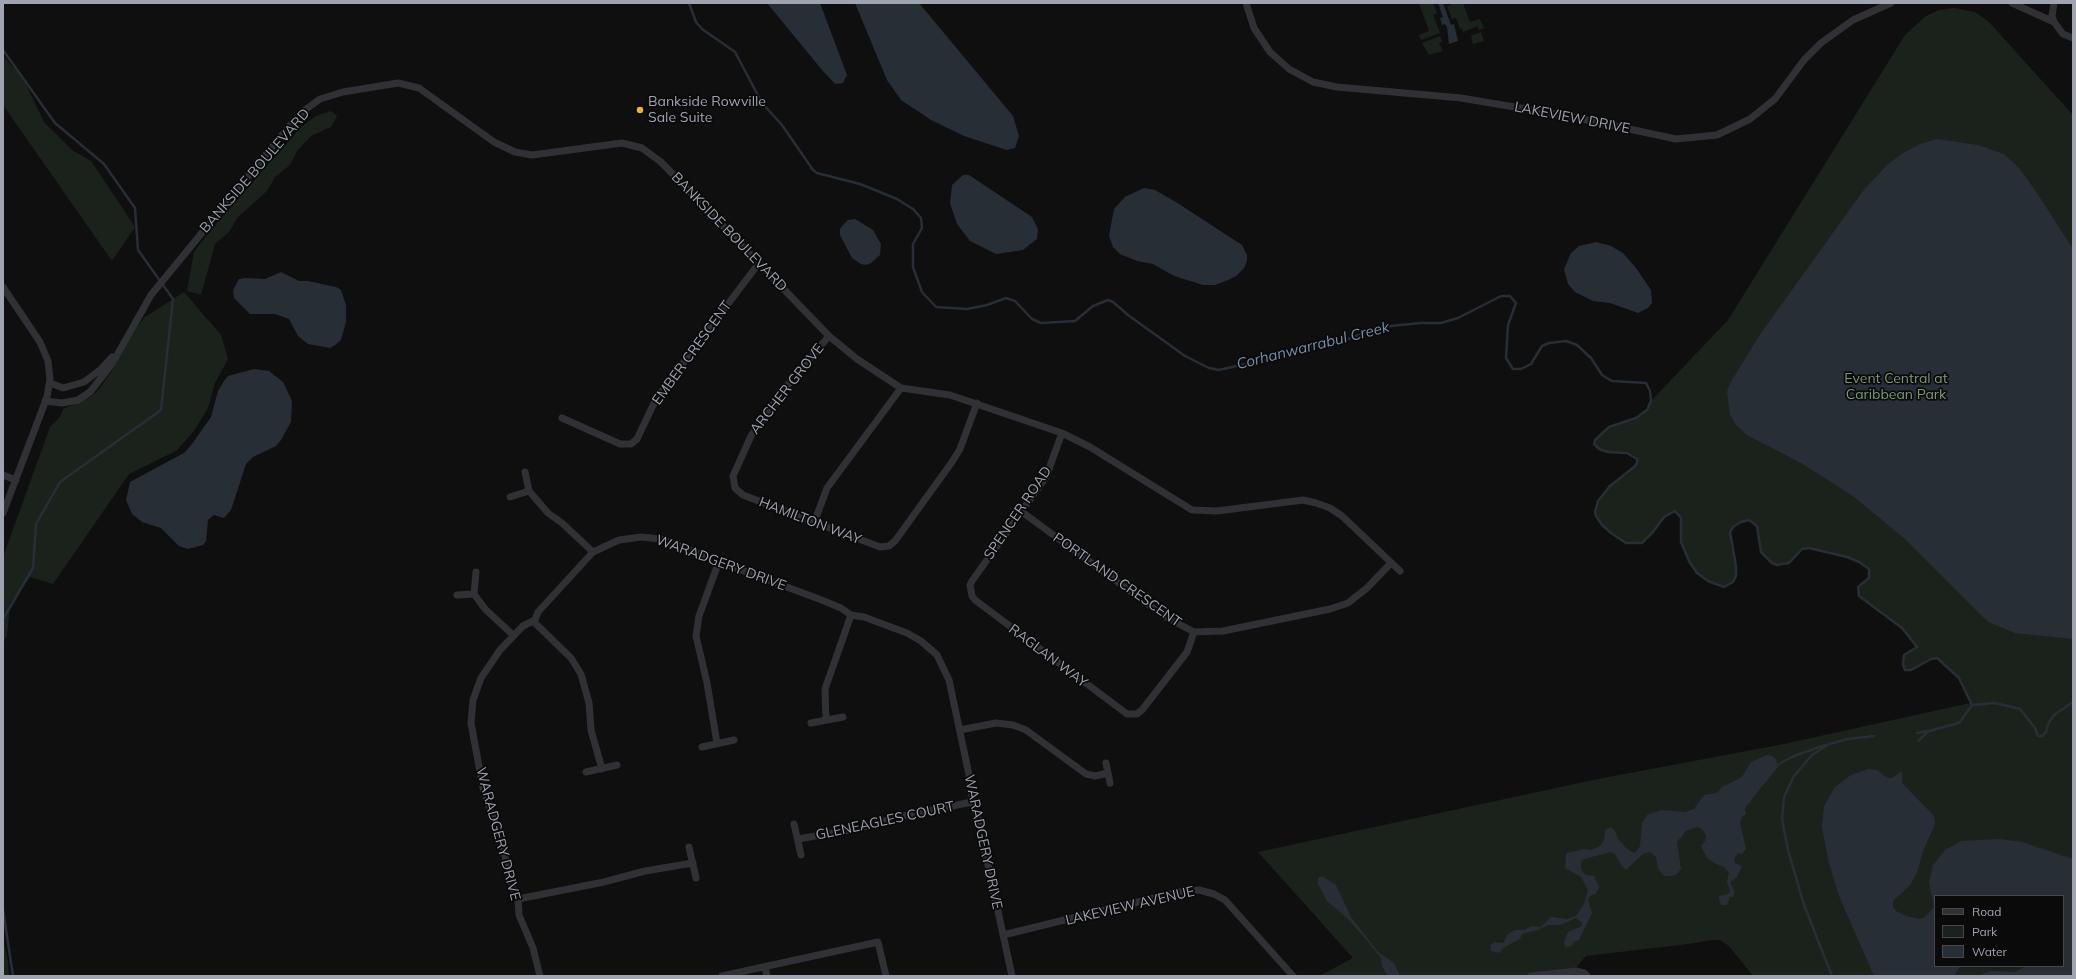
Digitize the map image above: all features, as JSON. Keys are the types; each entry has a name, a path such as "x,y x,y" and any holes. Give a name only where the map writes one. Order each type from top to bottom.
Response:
{"street":[{"name":"LAKEVIEW DRIVE","path":"1246,3 1254,28 1270,52 1292,71 1317,83 1337,87 1461,98 1568,116 1676,139 1717,135 1750,119 1775,99 1800,66 1821,43 1853,20 1891,3"},
{"path":"2012,3 2054,22"},
{"path":"2054,3 2052,16 2054,22 2063,34 2073,38"},
{"name":"BANKSIDE BOULEVARD","path":"46,401 62,403 78,400 90,392 112,364 150,295 304,110 320,99 343,92 398,83 419,88 494,142 515,152 532,155 622,143 642,148 662,162 829,336 857,360 901,388 950,395 1062,433 1090,447 1192,510 1217,512 1303,500 1330,508 1342,516 1400,571"},
{"name":"EMBER CRESCENT","path":"562,418 620,444 631,444 637,439 656,399 759,263"},
{"path":"3,287 42,347 49,365 50,383 46,401 3,513"},
{"name":"ARCHER GROVE","path":"735,488 733,476 751,436 782,392 829,336"},
{"name":"BANKSIDE BOULEVARD","path":"50,383 63,388 84,382 100,370 120,348"},
{"path":"814,523 827,488 901,388"},
{"name":"HAMILTON WAY","path":"735,488 743,495 814,523 880,547 889,546 895,541 952,462 960,449 977,403"},
{"name":"SPENCER ROAD","path":"970,591 972,581 1046,477 1062,433"},
{"path":"525,472 528,491 548,513 562,523 593,552"},
{"path":"3,475 16,480"},
{"path":"510,497 528,491"},
{"name":"PORTLAND CRESCENT","path":"1022,512 1164,616 1194,632 1223,631 1330,609 1348,602 1367,588 1391,563"},
{"name":"WARADGERY DRIVE","path":"540,976 533,948 519,915 518,899 513,889 500,839 483,788 471,716 474,694 481,678 513,635 524,625 534,621 538,612 593,552 619,540 635,537 661,539 718,564 728,565 819,599 841,608 851,615 864,617 907,633 922,641 932,650 946,671 972,789 972,802 977,814 1012,976"},
{"path":"717,743 708,683 696,636 699,616 718,564"},
{"path":"476,572 474,594 485,609 513,635"},
{"name":"RAGLAN WAY","path":"970,591 975,600 1122,712 1132,715 1142,710 1178,663 1186,652 1194,632"},
{"path":"457,595 474,594"},
{"path":"826,720 824,696 826,685 851,615"},
{"path":"534,621 571,658 581,674 589,703 591,730 602,769"},
{"path":"812,723 843,717"},
{"path":"960,730 996,723 1014,725 1026,730 1086,774 1095,776 1108,773"},
{"path":"702,747 734,740"},
{"path":"1106,763 1110,783"},
{"path":"586,772 617,765"},
{"name":"GLENEAGLES COURT","path":"798,839 856,829 898,817 972,802"},
{"name":"GLENEAGLES COURT","path":"794,824 801,855"},
{"path":"689,847 696,878"},
{"path":"518,899 604,882 646,871 693,863"},
{"name":"LAKEVIEW AVENUE","path":"1003,935 1180,892 1199,890 1214,894 1225,900 1293,976"},
{"path":"722,976 878,942 886,976"},
{"path":"765,967 767,976"},
{"path":"1531,976 1576,971 1582,972 1587,976"}],"green space":[{"path":"1419,3 1433,3 1437,13 1433,15 1440,33 1421,40 1419,35 1429,31"},
{"path":"1451,3 1463,3 1470,22 1480,19 1484,28 1479,30 1477,26 1463,32 1462,28 1460,29 1456,18 1452,19 1447,6 1451,5"},
{"name":"Event Central at Caribbean Park","path":"1954,8 1975,12 1988,21 2073,115 2073,976 1753,976 1729,946 1720,940 1712,940 1586,956 1573,971 1587,976 1319,976 1353,958 1258,852 1598,779 1784,744 1970,703 1965,688 1959,678 1937,658 1931,659 1911,670 1905,670 1903,664 1904,655 1917,647 1902,628 1859,596 1858,587 1869,578 1870,574 1869,569 1859,562 1809,548 1802,550 1789,563 1777,565 1772,563 1761,552 1757,526 1749,520 1741,522 1733,527 1730,532 1736,566 1736,576 1733,582 1724,587 1708,581 1697,573 1689,561 1681,542 1681,518 1675,511 1664,517 1653,532 1642,543 1631,544 1621,541 1602,525 1595,512 1603,493 1637,463 1637,459 1634,455 1627,453 1608,452 1599,449 1594,444 1595,440 1609,427 1636,418 1647,410 1651,401 1728,320 1905,35 1926,16 1939,10"},
{"path":"1481,32 1484,41 1473,44 1471,36"},
{"path":"1440,36 1442,42 1439,43 1443,51 1429,55 1422,43"},
{"path":"3,56 23,78 44,122 72,150 91,161 135,227 112,261 3,105"},
{"path":"331,111 337,116 331,127 311,136 297,151 290,165 275,177 267,191 238,217 229,232 215,244 201,295 187,291 194,252 210,231 302,126 316,116"},
{"path":"184,292 221,335 228,359 215,383 208,408 194,431 176,451 129,474 53,584 30,577 10,603 7,636 3,642 3,557 50,427 60,417 63,409 91,397 100,388 114,368 137,327 145,317"},
{"path":"3,940 8,961 9,976 3,976"}],"water":[{"path":"767,3 820,3 847,75 843,83 835,84"},
{"path":"855,3 919,3 1013,116 1019,136 1015,148 1007,150 964,136 931,120 901,100 887,80"},
{"path":"1438,3 1443,3 1451,25 1454,24 1458,41 1449,44 1447,27 1445,24 1442,25 1440,18 1443,17"},
{"path":"1937,139 1978,145 2004,154 2019,168 2073,249 2073,639 2015,633 1988,622 1905,539 1853,496 1801,463 1747,435 1736,425 1730,415 1727,391 1732,380 1759,336 1863,191 1887,165 1903,153 1920,144"},
{"path":"963,175 969,175 1032,217 1038,229 1037,239 1023,250 996,254 970,241 957,224 950,203 952,185"},
{"path":"1144,188 1155,190 1176,202 1242,245 1247,255 1247,261 1244,268 1236,276 1226,281 1215,285 1203,285 1174,276 1153,264 1137,261 1120,254 1113,247 1109,236 1114,209 1125,197"},
{"path":"855,219 873,230 881,244 880,255 871,263 866,265 861,264 852,258 840,235 840,229 843,225 848,220"},
{"path":"1596,242 1611,246 1623,253 1636,268 1651,290 1652,303 1648,308 1638,313 1610,303 1593,301 1575,292 1568,284 1564,269 1571,253 1579,246"},
{"path":"281,272 299,281 308,281 336,287 341,290 346,305 346,322 341,340 335,345 330,348 308,344 298,336 289,319 275,314 250,314 234,298 233,290 239,279 265,279"},
{"path":"254,369 269,371 283,382 292,401 291,422 276,446 253,457 246,464 231,510 224,518 214,515 208,520 206,541 203,545 188,549 179,546 161,528 142,522 132,514 126,500 130,482 184,453 211,417 218,391 228,376"},
{"path":"1767,755 1776,759 1778,767 1751,800 1751,802 1747,805 1745,809 1746,814 1742,817 1740,823 1746,849 1742,854 1738,853 1734,859 1735,863 1742,866 1737,877 1730,882 1735,892 1733,897 1730,897 1727,905 1721,905 1719,896 1728,894 1730,891 1727,881 1729,873 1724,867 1707,858 1701,846 1705,841 1706,835 1702,829 1697,827 1686,831 1677,842 1681,869 1677,874 1671,876 1665,876 1662,874 1658,868 1656,857 1650,852 1643,854 1626,870 1615,854 1611,852 1584,859 1581,862 1581,870 1586,875 1594,876 1599,887 1596,894 1590,896 1588,900 1592,913 1579,940 1574,942 1572,946 1565,947 1564,942 1568,932 1582,926 1582,923 1576,918 1560,925 1548,925 1538,930 1522,934 1520,939 1503,948 1500,953 1491,951 1490,945 1495,942 1503,943 1508,934 1515,930 1524,930 1532,926 1541,927 1551,917 1567,919 1576,916 1584,904 1588,890 1581,877 1565,868 1566,853 1584,849 1591,850 1600,846 1604,840 1605,830 1611,827 1615,831 1618,839 1626,848 1633,853 1636,852 1640,846 1642,823 1647,815 1661,810 1685,812 1694,809 1704,795 1717,793 1722,787 1742,777 1751,762"},
{"path":"1868,769 1877,770 1886,777 1892,778 1902,771 1902,783 1934,816 1935,824 1923,851 1917,873 1910,885 1893,901 1893,907 1896,911 1906,916 1920,919 1925,917 1934,907 1934,967 1959,967 1954,976 1874,976 1839,896 1828,859 1822,827 1824,806 1835,787 1851,775"},
{"path":"1999,839 2022,842 2073,859 2073,976 1979,976 1990,971 2015,972 2024,967 2064,967 2064,895 1934,895 1934,907 1929,882 1933,865 1945,850 1961,841"},
{"path":"1322,876 1336,885 1351,917 1378,952 1394,963 1400,976 1388,976 1382,966 1381,958 1364,937 1347,918 1327,901 1318,884 1318,878"}],"waterway":[{"name":"Corhanwarrabul Creek","path":"689,3 696,22 702,29 735,52 762,103 782,125 813,170 817,173 860,184 897,199 913,209 921,218 922,228 913,244 913,267 922,292 936,307 967,309 987,305 1006,298 1015,301 1032,319 1041,323 1075,321 1093,306 1108,300 1113,302 1128,315 1185,356 1209,368 1219,370 1267,359 1303,348 1337,343 1381,327 1420,323 1441,323 1458,318 1501,296 1510,296 1516,303 1508,325 1506,358 1513,369 1521,369 1531,364 1542,346 1549,343 1566,341 1577,345 1591,358 1602,375 1612,381 1646,383 1650,391 1651,401 1647,410 1636,418 1609,427 1595,440 1594,444 1599,449 1608,452 1627,453 1637,459 1637,463 1634,467 1610,486 1598,501 1595,512 1596,516 1602,525 1611,533 1626,543 1642,543 1653,532 1664,517 1675,511 1681,518 1681,542 1689,561 1697,573 1708,581 1724,587 1733,582 1736,576 1736,566 1730,532 1733,527 1741,522 1749,520 1757,526 1761,552 1772,563 1777,565 1789,563 1802,549 1809,548 1847,557 1859,562 1869,569 1869,578 1858,587 1859,596 1902,628 1917,647 1904,655 1903,664 1905,670 1911,670 1931,659 1937,658 1959,678 1972,705 1995,703 2020,709 2035,728 2038,736 2042,736 2046,732 2048,724 2054,715 2073,702"},
{"path":"3,50 55,123 104,164 135,208 138,250 173,299 161,410 60,482 36,524 33,568 3,619"},
{"path":"1918,741 1929,731 1960,722 1972,705"},
{"path":"1917,733 1927,731"},
{"path":"1832,976 1804,905 1788,850 1782,819 1784,797 1794,776 1812,755 1829,744 1848,739 1874,736"},
{"path":"1777,765 1794,756 1825,745"},
{"path":"3,909 13,976"}],"place":[{"name":"Bankside Rowville Sale Suite","path":"640,110"}]}
